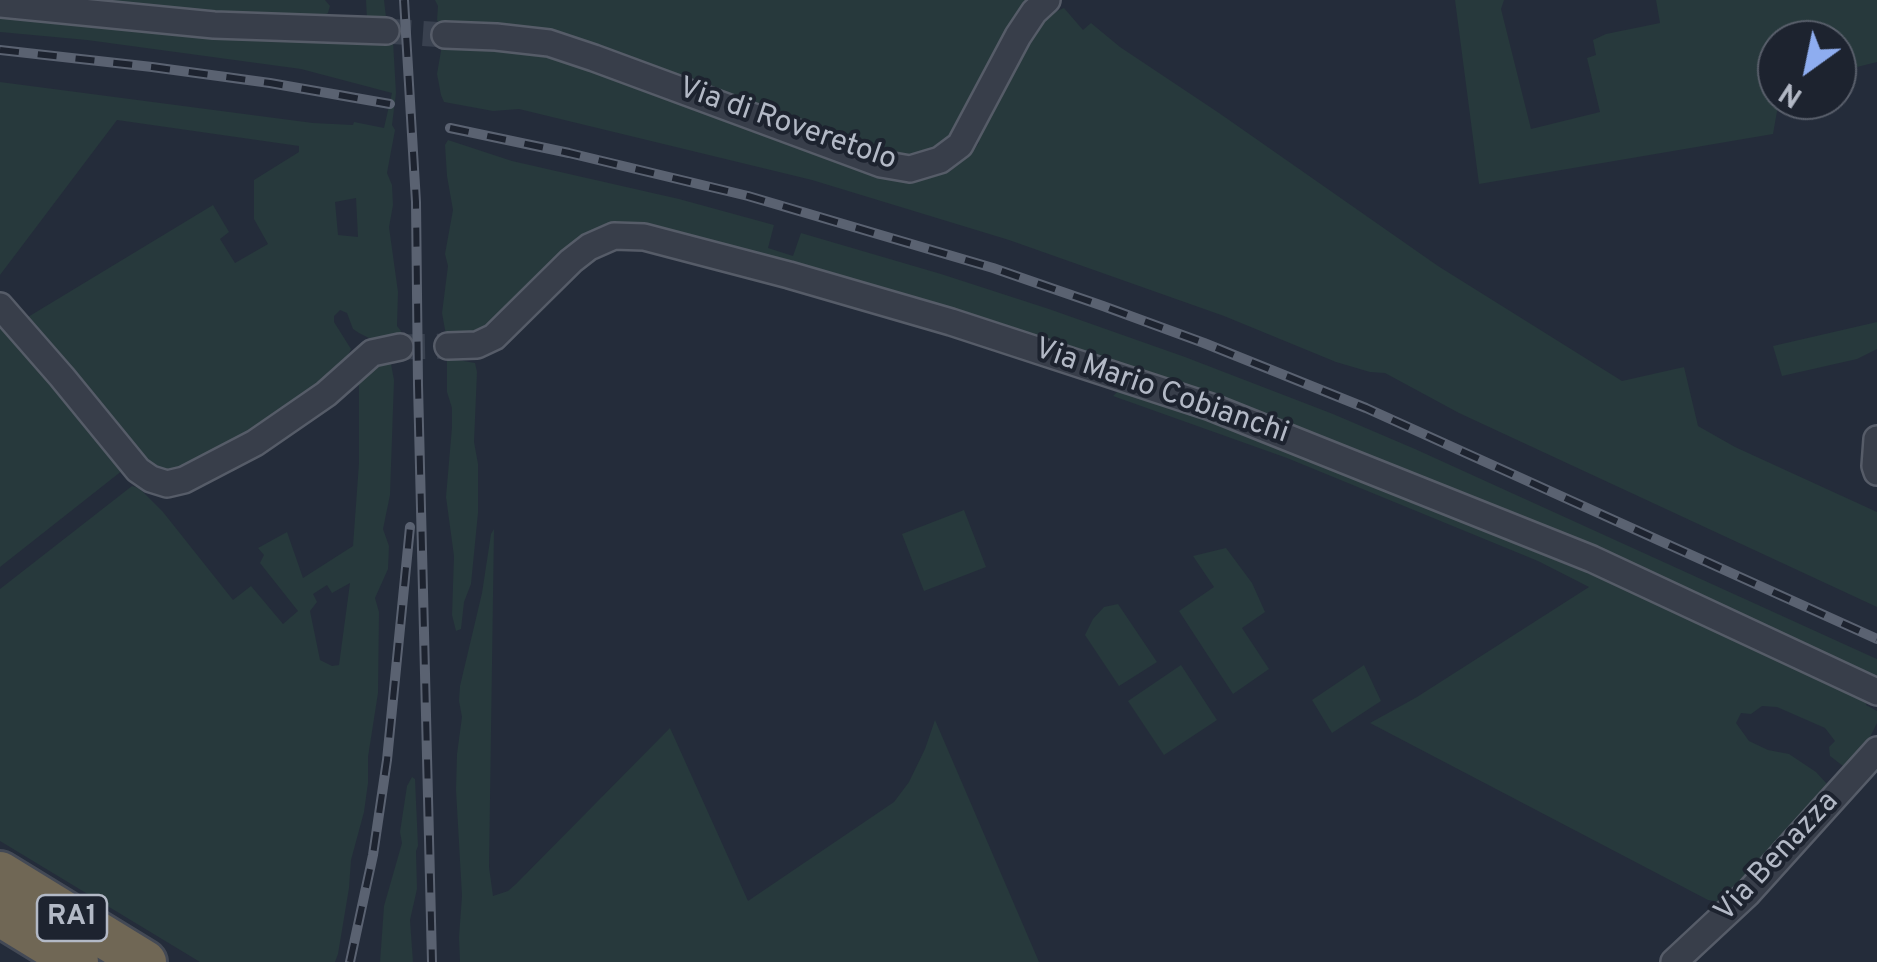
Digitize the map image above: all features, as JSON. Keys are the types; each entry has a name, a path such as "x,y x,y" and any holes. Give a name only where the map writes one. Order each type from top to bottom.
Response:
{"highway":[{"name":"RA1","path":"0,874 146,962"},
{"path":"0,915 77,962"}],"street":[{"name":"Via di Roveretolo","path":"445,35 524,40 563,47 881,164 910,169 940,160 960,144 1018,36 1047,0"},
{"path":"0,4 214,25 386,31"},
{"name":"Via Mario Cobianchi","path":"448,346 477,344 494,337 588,247 614,236 644,237 951,322 1211,407 1592,560 1877,692"},
{"path":"0,306 138,470 166,484 195,475 255,443 326,394 372,353 400,347"},
{"path":"1877,439 1877,472"},
{"name":"Via Benazza","path":"1674,962 1766,875 1877,750"}],"shaded area":[{"path":"88,0 325,0 330,6 324,16 205,13"},
{"path":"366,0 384,0 393,41 396,93 392,125 395,130 387,173 392,185 389,227 398,292 399,339 369,338 353,329 347,313 340,310 334,322 351,349 344,364 298,400 219,453 169,473 143,462 23,320 213,205 229,232 220,239 235,263 268,244 254,219 254,180 299,152 299,146 117,120 0,275 0,82 313,123 354,122 384,128 392,93 301,69 0,32 0,16 367,20","holes":["356,198 358,237 338,235 335,202"]},
{"path":"435,0 1027,0 959,126 945,143 926,153 905,157 570,37 441,28"},
{"path":"1455,0 1504,0 1501,9 1531,129 1600,112 1587,58 1596,55 1593,40 1660,23 1656,0 1877,0 1877,62 1857,67 1857,20 1757,20 1757,120 1775,120 1773,134 1479,184"},
{"path":"1064,8 1083,30 1091,23 1120,47 1438,266 1622,381 1684,367 1698,426 1877,512 1877,607 1459,413 1385,373 1336,362 1224,316 1009,240 812,180 519,109 493,111 444,102 437,74 442,45 526,52 569,62 888,178 920,181 949,172 971,154 1025,49 1046,20"},
{"path":"448,140 512,161 774,225 768,248 793,256 801,233 941,274 1185,357 1415,449 1877,659 1877,679 1214,396 1013,329 610,226 578,241 495,322 470,332 446,335 442,313 448,266 445,254 453,210 447,176"},
{"path":"0,319 123,470 0,567"},
{"path":"1877,322 1877,349 1857,359 1782,376 1773,346"},
{"path":"447,358 475,363 477,372 474,442 478,513 471,584 461,629 456,631 452,615 454,556 446,497 452,427"},
{"path":"391,364 394,380 390,495 383,529 389,546 388,569 375,598 379,612 378,693 364,812 351,860 338,954 335,962 200,962 0,841 0,589 132,486 163,512 233,600 251,586 283,624 298,611 260,563 264,555 258,548 287,532 303,578 353,546 359,382 374,366","holes":["350,583 339,665 320,660 310,611 317,602 313,594 327,585 332,593"]},
{"path":"1118,391 1263,441 1619,586 1866,701 1877,711 1877,723 1868,741 1843,766 1830,756 1829,747 1835,741 1825,728 1777,707 1762,706 1751,714 1741,713 1736,723 1749,741 1789,754 1816,772 1828,791 1728,897 1720,902 1708,900 1370,723 1589,587 1538,561 1287,458 1113,396"},
{"path":"964,510 986,567 924,591 902,534"},
{"path":"494,529 489,867 493,896 516,884 670,728 748,901 894,802 909,782 935,720 1039,962 460,962 462,896 456,790 462,717 460,686"},
{"path":"1226,548 1252,583 1265,612 1242,628 1269,669 1233,694 1179,611 1214,587 1193,556"},
{"path":"1118,604 1157,662 1119,686 1085,635 1104,607"},
{"path":"1181,665 1217,720 1164,755 1128,701"},
{"path":"1364,665 1381,701 1332,733 1312,700"},
{"path":"412,777 418,846 417,889 410,920 413,962 380,962 384,906 402,843 400,832"}],"tunnel":[{"path":"386,31 445,35"},
{"path":"400,347 448,346"}],"railway":[{"path":"404,0 416,202 432,962"},
{"path":"0,50 270,83 390,104"},
{"path":"450,128 748,196 993,268 1103,306 1366,408 1877,639"},
{"path":"350,962 373,855 387,760 410,527"}]}
